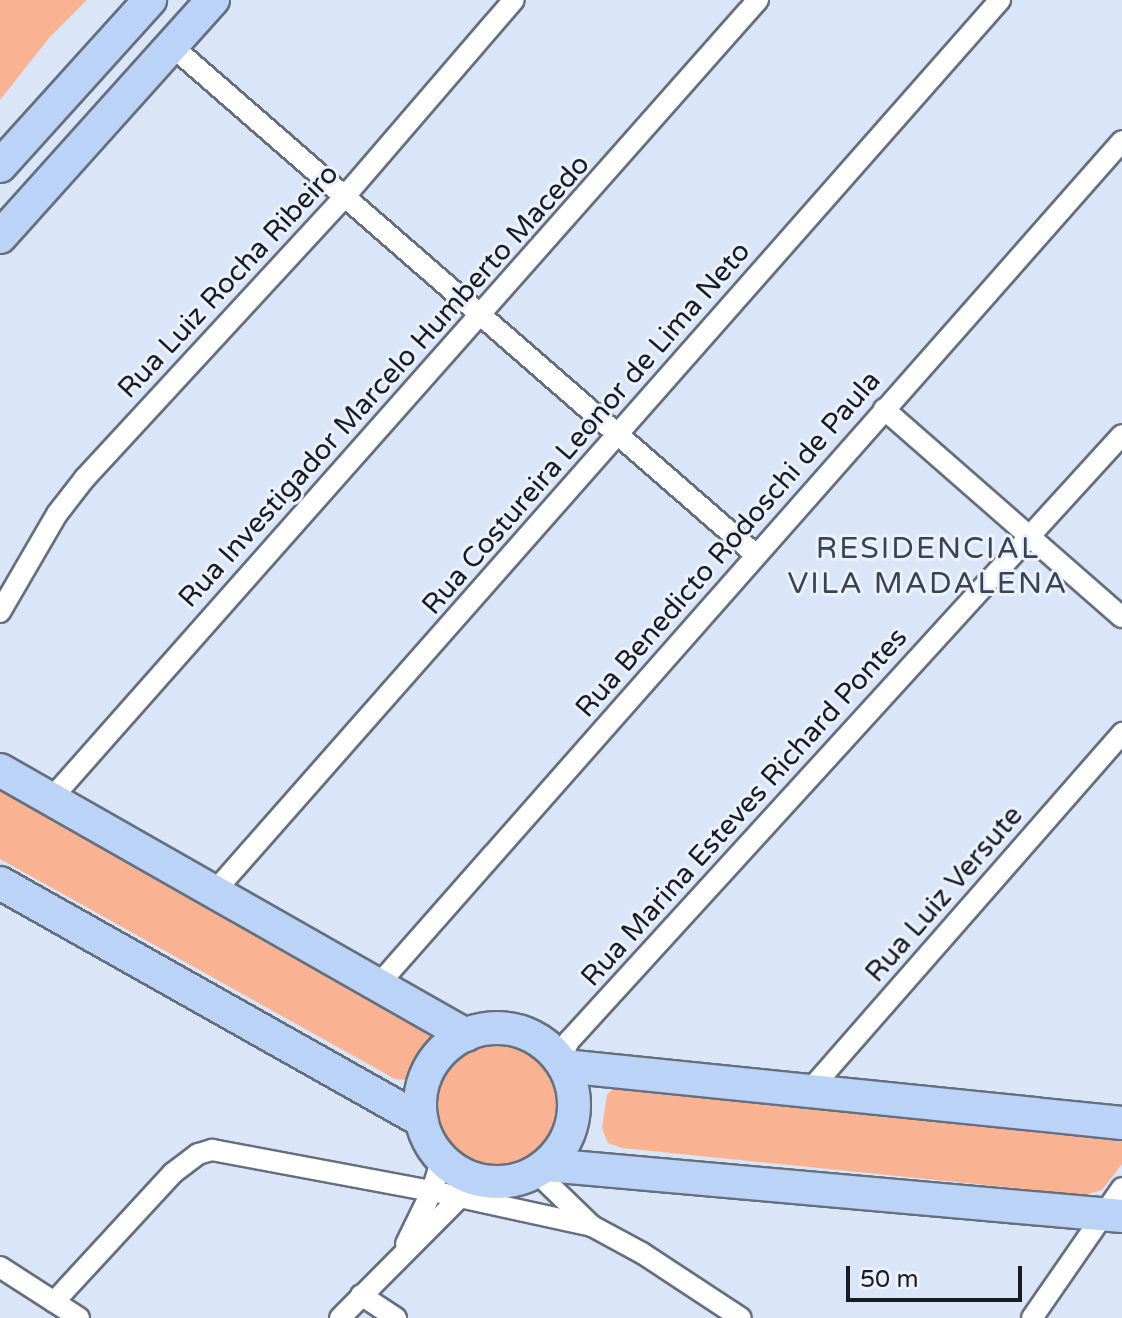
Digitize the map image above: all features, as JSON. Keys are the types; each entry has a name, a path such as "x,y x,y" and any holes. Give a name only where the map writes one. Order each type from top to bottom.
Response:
{"main road":[{"path":"0,166 150,0"},
{"path":"0,237 211,1"},
{"path":"0,770 466,1035"},
{"path":"0,883 422,1121"},
{"path":"560,1053 574,1092 573,1119 564,1144 541,1168 509,1181 456,1177 426,1135 422,1121 420,1097 427,1074 440,1053 466,1035 504,1028 526,1034 560,1053 809,1091 1122,1123"},
{"path":"541,1168 1112,1215"}],"street":[{"name":"Rua Luiz Rocha Ribeiro","path":"0,612 57,514 85,478 346,195 514,0"},
{"name":"Rua Investigador Marcelo Humberto Macedo","path":"51,799 758,0"},
{"name":"Rua Costureira Leonor de Lima Neto","path":"214,892 1000,0"},
{"path":"173,47 755,554"},
{"name":"Rua Benedicto Rodoschi de Paula","path":"378,985 1122,141"},
{"path":"884,409 1122,617"},
{"name":"Rua Marina Esteves Richard Pontes","path":"560,1053 1122,435"},
{"name":"Rua Luiz Versute","path":"809,1091 1122,733"},
{"path":"54,1302 173,1173 198,1154 228,1152 432,1191 456,1177"},
{"path":"541,1168 592,1226"},
{"path":"395,1260 418,1223 432,1191 456,1177"},
{"path":"456,1177 592,1226 642,1253 741,1318"},
{"path":"340,1318 395,1260 456,1177"},
{"path":"1032,1318 1112,1215 1122,1188"},
{"path":"0,1267 79,1318"},
{"path":"361,1295 396,1318"}],"shaded area":[{"path":"0,0 87,0 50,37 0,100"},
{"path":"0,784 432,1030 432,1045 414,1075 405,1080 395,1079 0,859"},
{"path":"495,1045 518,1049 538,1063 552,1083 556,1106 552,1129 538,1149 518,1163 495,1167 472,1163 452,1149 438,1129 434,1106 438,1083 452,1063 472,1049"},
{"path":"617,1084 1122,1138 1122,1164 1102,1190 1085,1195 622,1148 608,1143 602,1128 607,1095"}],"district":[{"name":"RESIDENCIAL VILA MADALENA","path":"928,566"}]}
